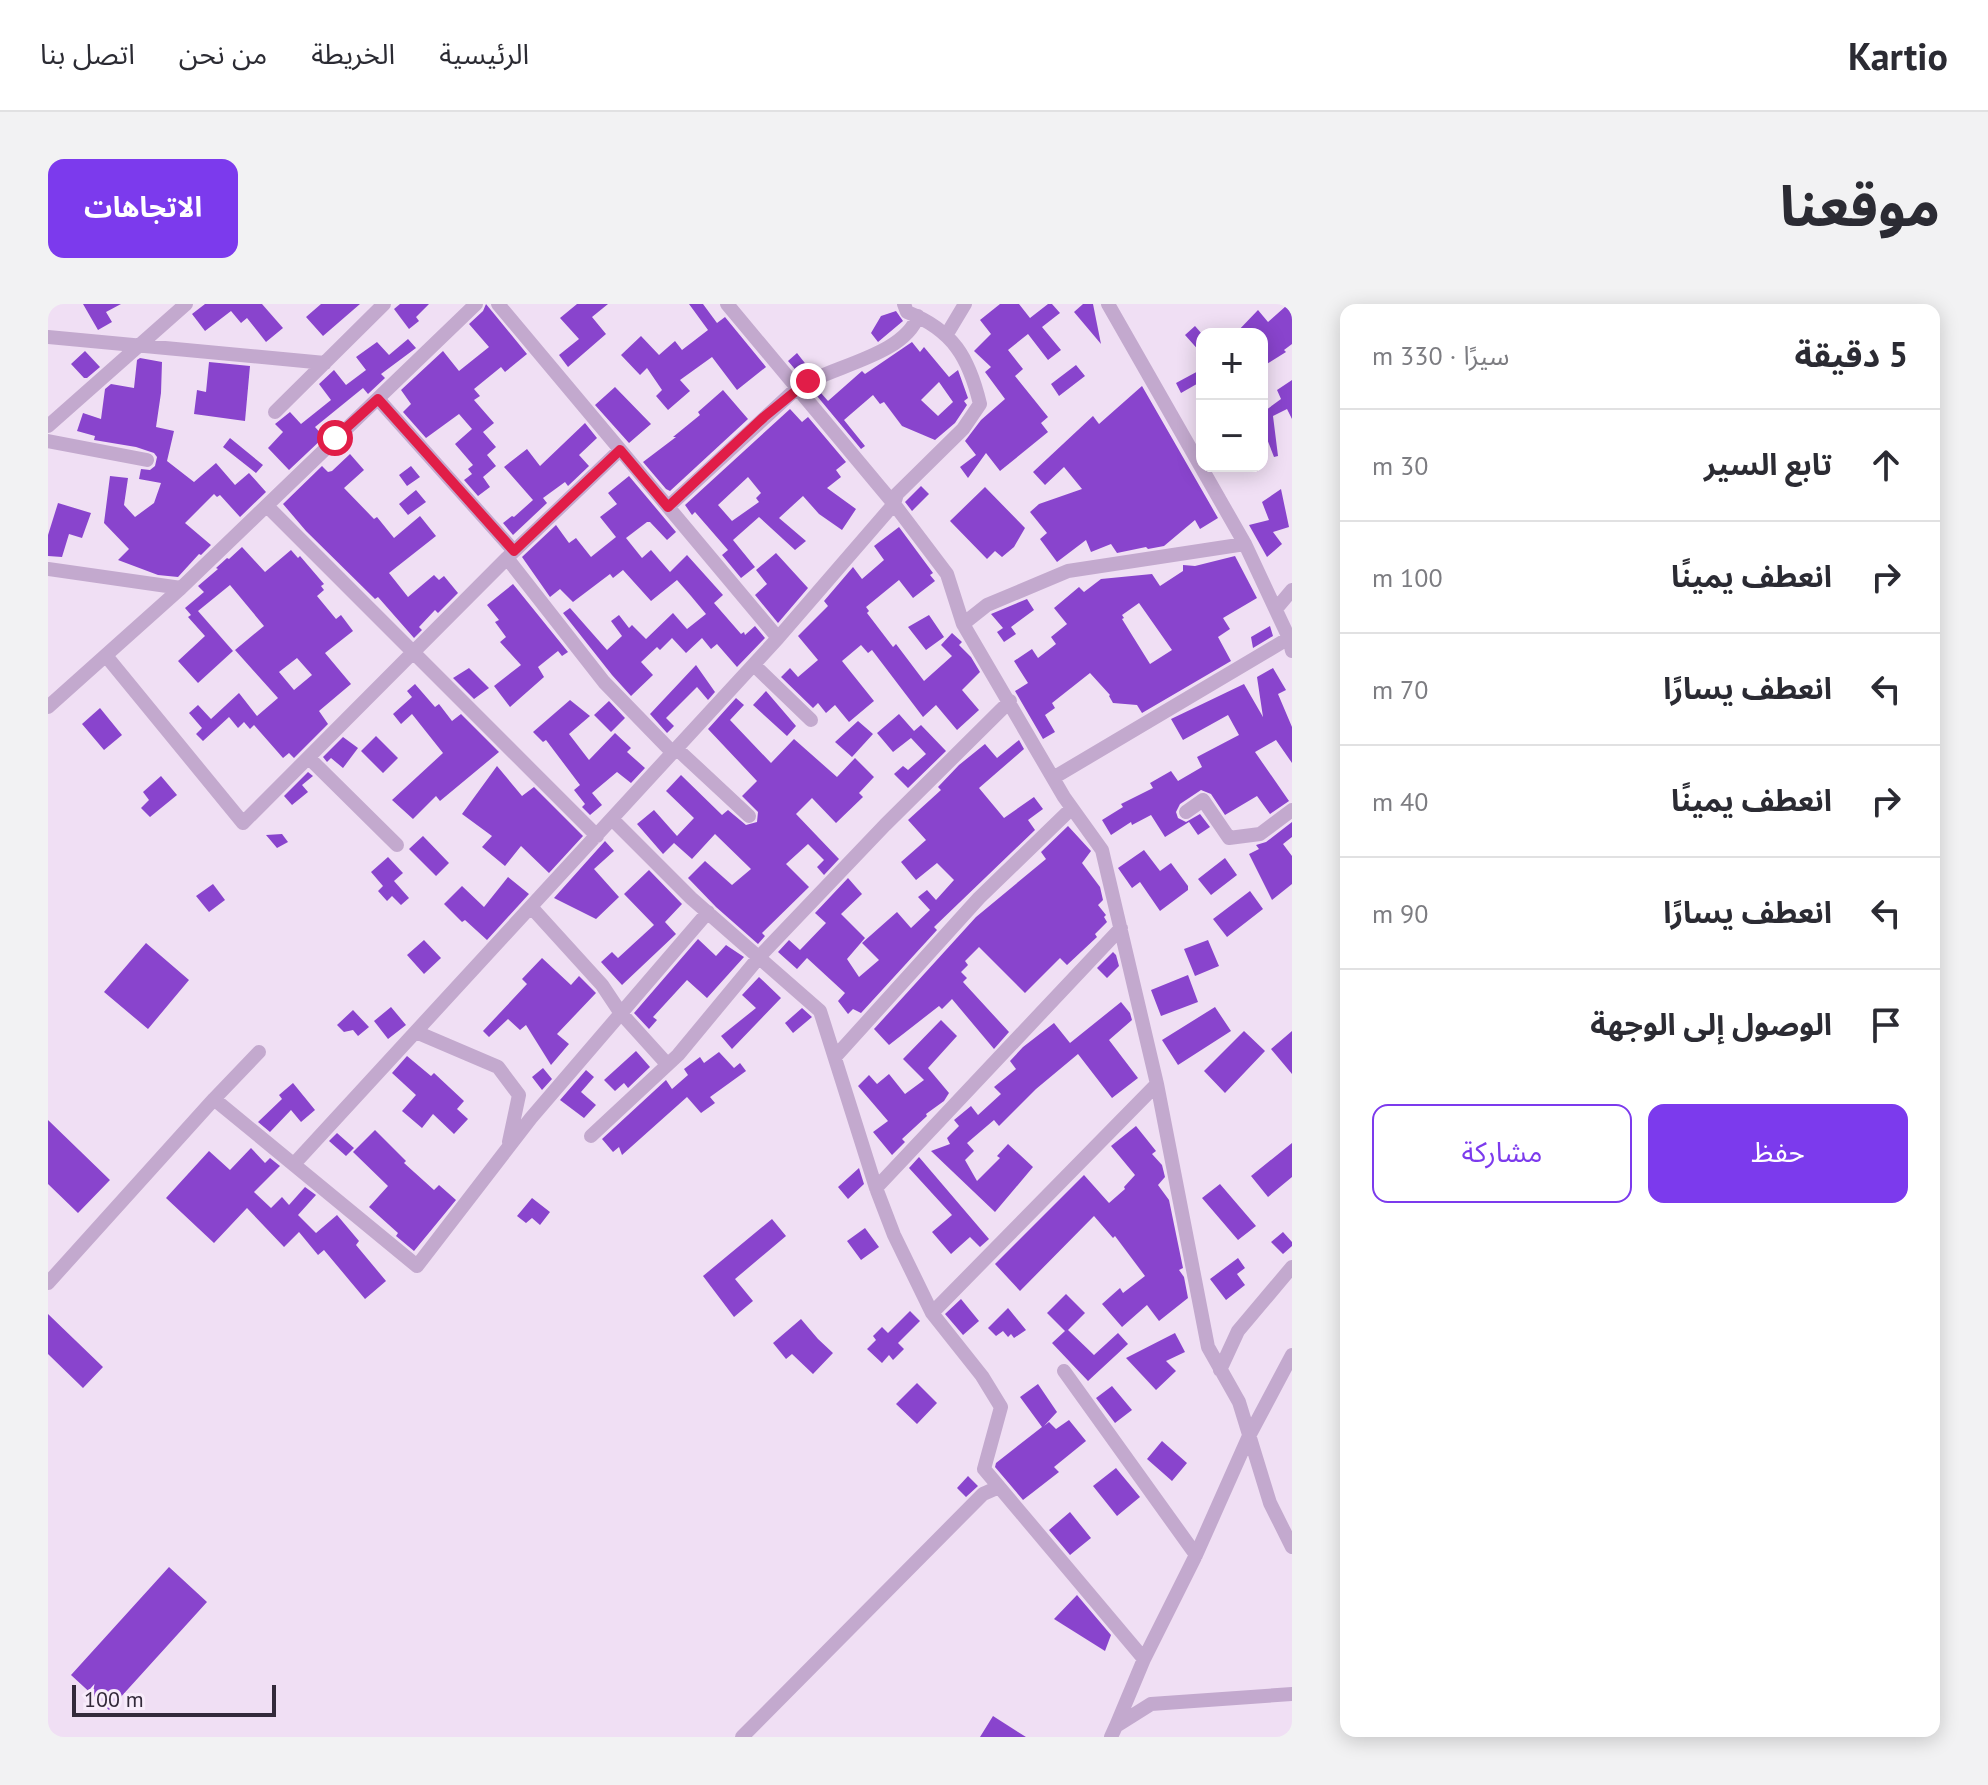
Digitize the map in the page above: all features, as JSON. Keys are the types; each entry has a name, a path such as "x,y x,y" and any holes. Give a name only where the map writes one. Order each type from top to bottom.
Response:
{"street":[{"path":"48,426 186,304"},
{"path":"275,412 384,304"},
{"path":"48,707 181,588 476,304"},
{"path":"498,304 778,638"},
{"path":"727,304 894,504 947,574 963,624 1053,778 1102,850 1157,1084 1208,1347 1239,1402 1270,1503 1292,1547"},
{"path":"294,1164 754,665 894,504 897,494 963,429 980,404 973,374 947,334 907,312 904,304"},
{"path":"947,334 965,304"},
{"path":"1053,778 1290,645 1245,544 1108,304"},
{"path":"668,507 796,389 808,381 879,353 914,328 918,316"},
{"path":"48,337 325,363"},
{"path":"378,399 511,555 604,682 675,751 749,816"},
{"path":"48,441 147,460"},
{"path":"107,657 243,823 620,450"},
{"path":"267,506 597,836"},
{"path":"963,624 987,605 1068,571 1245,544"},
{"path":"48,569 181,588"},
{"path":"1276,609 1292,590"},
{"path":"754,665 811,720"},
{"path":"591,1136 667,1064 760,956 885,825 1010,701"},
{"path":"309,758 397,845"},
{"path":"1186,812 1203,800 1229,838 1260,834 1292,810"},
{"path":"835,1057 979,898 1072,808"},
{"path":"612,819 708,912 820,1011 894,1235 932,1313 982,1376 1001,1407 984,1469 1144,1659"},
{"path":"532,908 602,985 620,1012 667,1064"},
{"path":"214,1099 417,1266 508,1146 708,912"},
{"path":"876,1188 1121,928"},
{"path":"416,1032 498,1067 519,1095 508,1146"},
{"path":"48,1283 259,1052"},
{"path":"932,1313 1157,1084"},
{"path":"1220,1370 1238,1331 1292,1267"},
{"path":"1113,1731 1248,1438 1292,1355"},
{"path":"1064,1371 1196,1555"},
{"path":"742,1737 983,1494 999,1487"},
{"path":"1113,1731 1151,1704 1292,1694"}],"building":[{"path":"83,304 121,304 106,312 112,322 98,330"},
{"path":"205,304 262,304 283,328 266,342 247,318 241,323 231,311 205,331 192,314"},
{"path":"321,304 360,304 323,336 306,317"},
{"path":"400,304 429,304 416,317 419,321 409,329 394,309"},
{"path":"486,304 527,354 505,372 501,367 474,389 480,396 474,400 494,423 483,432 496,447 487,455 496,466 483,477 490,487 478,496 464,480 472,474 468,469 473,465 455,444 472,429 459,414 426,438 403,412 411,404 401,390 443,351 459,371 489,347 469,324"},
{"path":"577,304 608,304 592,317 606,334 568,367 559,355 579,339 560,318"},
{"path":"689,304 703,304 717,323 725,317 766,367 737,390 712,357 680,380 690,391 668,410 656,396 662,390 647,368 640,375 621,355 641,336 659,355 675,341 682,350 708,330"},
{"path":"1000,304 1019,304 1030,318 1048,304 1060,313 1042,327 1061,350 1048,360 1028,334 1008,350 1023,369 1015,376 1048,417 1041,423 1048,432 1000,471 986,453 968,478 960,467 976,455 965,441 981,420 1005,399 985,372 991,367 974,351 991,334 980,320"},
{"path":"1083,304 1093,304 1101,344 1074,312"},
{"path":"1286,306 1292,314 1292,344 1284,350 1286,352 1268,363 1268,328 1241,328 1258,310 1268,322"},
{"path":"896,311 903,321 878,342 871,333 881,316"},
{"path":"1195,326 1196,347 1185,335"},
{"path":"408,339 416,348 381,374 385,378 368,394 363,388 315,427 324,437 289,470 268,448 283,432 275,424 290,412 301,424 331,400 319,384 334,370 346,385 366,370 356,357 377,342 389,355"},
{"path":"912,342 920,352 924,347 949,377 958,370 968,398 964,401 967,405 955,423 935,440 902,426 884,402 880,404 873,395 844,420 865,446 861,449 817,396 821,393 828,401 862,371 865,374","holes":["939,382 953,402 938,416 921,400"]},
{"path":"85,351 100,367 87,378 71,364"},
{"path":"797,353 808,367 799,374 788,361"},
{"path":"137,360 162,362 156,427 174,431 167,461 194,482 216,463 235,485 249,473 266,492 240,517 220,495 217,497 214,494 185,523 211,545 178,577 158,575 118,560 129,549 104,523 110,476 128,478 124,505 135,517 154,503 161,483 139,479 141,469 150,470 155,466 157,457 136,447 94,440 95,436 77,431 83,413 101,419 105,389 111,384 134,388"},
{"path":"209,362 250,366 245,421 194,414 197,390 206,392"},
{"path":"1076,365 1085,376 1059,396 1051,384"},
{"path":"1196,372 1196,384 1181,393 1176,383"},
{"path":"1292,380 1292,419 1287,409 1273,416 1278,456 1274,457 1268,442 1268,409 1281,399 1277,390"},
{"path":"1142,386 1218,518 1200,529 1195,520 1164,546 1148,549 1117,553 1111,544 1091,552 1086,540 1057,562 1040,539 1047,533 1030,512 1039,504 1082,489 1064,467 1045,485 1033,472 1093,416 1099,424"},
{"path":"615,387 651,424 629,443 595,405"},
{"path":"723,390 748,419 670,491 666,489 643,462 676,437 673,437 700,415 698,412"},
{"path":"790,409 802,422 808,417 846,462 836,470 841,477 827,488 856,509 842,530 819,514 803,496 779,518 806,541 795,550 759,517 733,540 755,567 741,578 722,555 728,550 685,505","holes":["748,477 761,493 756,498 759,502 732,521 718,505"]},
{"path":"585,423 597,438 579,455 589,466 568,486 565,482 543,498 547,503 513,535 503,523 533,500 504,467 527,449 540,466"},
{"path":"230,438 263,465 256,473 223,447"},
{"path":"350,454 364,470 344,488 374,519 377,517 394,538 420,516 436,536 389,573 408,597 434,575 439,580 444,576 458,593 438,613 435,610 419,627 422,630 414,638 378,597 375,599 283,504 322,466 328,472 332,471"},
{"path":"411,466 420,477 407,486 399,475"},
{"path":"629,476 676,532 667,540 647,522 626,538 642,558 651,550 670,572 687,555 723,595 714,603 741,634 744,632 745,635 755,626 765,638 737,667 717,644 711,649 702,638 686,653 672,638 641,662 653,675 631,696 563,613 570,608 607,650 622,636 611,621 619,615 629,628 632,625 646,639 673,613 687,629 706,614 677,580 651,601 623,570 613,578 610,574 573,602 560,589 550,597 522,557 556,525 569,543 576,538 591,557 616,537 600,517 617,504 608,493"},
{"path":"921,486 929,494 912,511 905,502"},
{"path":"985,487 1025,528 1014,547 1002,557 995,551 987,559 950,521"},
{"path":"1281,489 1289,527 1273,532 1282,544 1267,557 1249,525 1269,520 1262,502"},
{"path":"416,490 426,502 408,515 399,504"},
{"path":"58,503 91,513 82,538 69,534 62,557 48,556 48,535"},
{"path":"899,527 933,573 930,575 935,581 913,598 899,580 866,607 867,613 924,681 952,656 941,645 952,633 962,642 959,645 980,672 962,690 979,710 957,730 936,705 923,717 872,650 868,653 861,645 842,661 874,701 849,722 835,705 826,713 818,703 813,708 781,677 790,668 798,677 818,660 798,636 828,606 824,601 853,567 862,579 884,560 874,546"},
{"path":"242,547 265,572 291,550 324,584 321,586 324,590 317,596 336,619 341,615 353,631 325,653 351,684 319,711 328,724 294,758 289,753 283,758 254,725 250,729 244,722 238,728 229,717 203,741 196,734 202,728 189,713 198,705 211,719 239,693 257,716 278,698 235,650 264,626 230,585 198,611 233,651 198,683 178,661 205,636 188,617 191,615 185,608 204,592 198,586","holes":["297,658 312,675 294,690 279,672"]},
{"path":"776,553 808,588 778,623 755,595 767,584 756,570"},
{"path":"1235,556 1257,598 1223,618 1230,629 1218,637 1231,661 1142,713 1137,705 1113,703 1110,695 1090,673 1052,703 1055,708 1045,715 1055,732 1043,739 1015,691 1028,683 1014,661 1032,649 1038,658 1056,644 1051,637 1067,624 1054,608 1079,587 1084,592 1101,579 1152,574 1160,586 1183,571 1183,565 1195,566","holes":["1139,603 1172,650 1150,664 1122,615"]},
{"path":"513,584 568,652 562,656 558,651 538,667 544,677 510,707 494,686 521,665 500,642 506,637 495,622 499,620 487,605"},
{"path":"1027,599 1034,610 1011,627 1016,634 1004,642 997,632 1003,628 991,614"},
{"path":"929,615 944,637 926,650 908,627"},
{"path":"1270,626 1273,636 1253,648 1251,637"},
{"path":"696,665 715,692 708,700 697,687 666,718 674,726 667,733 650,714"},
{"path":"469,668 489,688 474,699 453,678"},
{"path":"1273,668 1286,690 1278,694 1292,727 1292,763 1276,740 1255,752 1289,801 1270,814 1257,796 1225,815 1211,794 1201,790 1180,804 1176,812 1178,818 1186,822 1200,814 1210,827 1198,835 1189,822 1165,837 1151,815 1132,825 1131,822 1111,835 1102,820 1123,807 1121,804 1153,788 1150,783 1171,771 1178,781 1202,767 1197,757 1239,735 1228,715 1183,740 1171,719 1244,684 1263,717 1257,677"},
{"path":"415,684 435,707 439,704 452,721 461,714 499,752 440,801 436,796 413,819 392,800 443,753 412,714 401,724 393,714 412,697 407,691"},
{"path":"766,691 796,726 787,736 753,705"},
{"path":"736,698 744,705 730,720 771,763 794,739 837,777 855,758 874,777 859,793 863,797 836,823 812,798 796,814 839,859 824,875 817,867 824,860 808,844 786,864 809,887 762,933 765,936 758,944 688,878 705,861 732,885 751,869 715,834 692,859 674,843 663,854 637,824 654,810 677,836 694,818 666,791 681,775 722,815 728,810 746,825 757,822 758,812 742,796 757,781 708,729"},
{"path":"570,700 590,716 569,734 589,760 615,733 631,748 627,752 645,768 631,783 617,772 592,793 602,805 590,815 582,807 585,804 574,790 580,785 546,740 543,742 533,732"},
{"path":"609,701 625,718 611,732 594,715"},
{"path":"100,708 122,735 104,750 82,724"},
{"path":"899,714 914,731 921,725 946,751 908,788 894,774 903,766 908,770 926,754 911,738 893,752 877,733"},
{"path":"858,721 873,734 852,757 835,742"},
{"path":"376,736 398,758 383,773 361,751"},
{"path":"343,737 358,748 343,768 331,758 327,762 323,757"},
{"path":"1019,740 1024,749 979,788 1004,818 1034,797 1043,809 1028,820 1035,830 934,927 937,930 861,1013 853,1009 848,1014 838,1001 845,993 807,958 797,969 778,952 789,940 800,950 826,923 815,913 848,878 862,894 841,914 865,938 847,959 859,977 879,960 862,943 897,912 911,928 930,910 918,897 927,890 936,900 954,880 937,863 916,880 901,862 926,840 908,820 941,790 938,787 959,765 985,744 997,758"},
{"path":"497,766 522,796 534,787 583,836 549,873 521,846 505,866 482,847 492,836 462,814"},
{"path":"308,772 313,776 302,785 308,792 292,805 284,796"},
{"path":"161,776 177,795 150,817 141,808 149,800 143,792"},
{"path":"1292,822 1292,837 1283,844 1292,856 1292,884 1272,900 1249,854 1259,849 1256,845 1266,842"},
{"path":"1068,826 1091,851 1082,863 1100,887 1103,900 1098,905 1107,922 1095,934 1097,937 1067,965 1060,958 1025,993 979,947 965,961 968,965 961,972 967,978 963,982 1009,1032 994,1049 952,999 889,1045 874,1029 976,917 1046,859 1041,852"},
{"path":"282,834 288,842 277,848 266,835"},
{"path":"423,836 449,863 436,876 409,849"},
{"path":"605,841 614,851 594,869 619,897 596,919 554,898"},
{"path":"1144,850 1160,871 1171,863 1188,886 1188,890 1160,911 1140,882 1132,888 1118,868"},
{"path":"388,857 403,873 394,881 409,898 401,905 392,896 387,901 378,891 383,886 371,872"},
{"path":"1225,858 1237,875 1211,895 1198,879"},
{"path":"649,870 682,904 665,922 676,934 622,985 601,962 612,952 618,958 654,925 624,894"},
{"path":"508,877 529,894 487,940 444,904 462,886 484,907"},
{"path":"213,884 225,900 209,912 196,896"},
{"path":"1250,891 1263,909 1227,937 1213,919"},
{"path":"698,939 716,956 726,945 744,957 707,998 687,980 653,1017 657,1020 649,1029 634,1013"},
{"path":"424,940 441,958 424,974 407,955"},
{"path":"1208,940 1219,966 1195,976 1184,949"},
{"path":"146,943 189,980 148,1029 104,992"},
{"path":"1113,952 1119,966 1107,978 1097,968"},
{"path":"542,958 571,985 579,976 596,993 557,1034 569,1044 551,1065 526,1025 520,1030 508,1019 489,1037 483,1031 527,984 522,979"},
{"path":"1188,975 1198,1002 1161,1016 1151,990"},
{"path":"759,977 781,998 732,1049 721,1036 756,1008 742,995"},
{"path":"1121,1002 1132,1020 1109,1040 1138,1078 1112,1098 1078,1054 1036,1089 999,1126 994,1120 967,1143 974,1151 965,1160 977,1181 1000,1158 997,1156 1008,1144 1033,1167 995,1212 931,1151 950,1144 947,1138 959,1126 954,1120 971,1106 978,1115 1001,1094 994,1087 1016,1069 1010,1061 1023,1047 1054,1023 1070,1043"},
{"path":"391,1007 406,1025 388,1039 374,1021"},
{"path":"1215,1007 1231,1031 1178,1065 1162,1040"},
{"path":"802,1008 812,1017 793,1033 785,1023"},
{"path":"353,1010 369,1027 358,1036 353,1030 344,1032 337,1025"},
{"path":"941,1020 957,1036 928,1068 949,1093 902,1139 905,1142 892,1155 873,1132 888,1121 858,1086 869,1075 877,1084 889,1074 905,1094 924,1080 903,1059"},
{"path":"1244,1031 1265,1051 1225,1093 1204,1071"},
{"path":"1292,1031 1292,1074 1271,1049"},
{"path":"636,1051 650,1067 628,1088 624,1083 615,1091 604,1080"},
{"path":"719,1052 734,1068 740,1063 746,1071 710,1097 715,1103 701,1113 687,1097 622,1155 619,1147 613,1152 602,1139 666,1080 672,1089 688,1075 684,1069 700,1057 704,1063"},
{"path":"407,1056 431,1076 434,1073 464,1101 457,1109 468,1119 454,1134 433,1114 422,1128 402,1111 416,1095 392,1073"},
{"path":"543,1068 552,1079 542,1090 532,1077"},
{"path":"586,1070 594,1077 581,1092 596,1105 584,1118 560,1100"},
{"path":"293,1083 315,1110 301,1122 291,1110 270,1132 258,1122 282,1099 279,1095"},
{"path":"48,1120 110,1180 78,1213 48,1184"},
{"path":"1136,1126 1156,1151 1152,1154 1162,1165 1165,1177 1158,1185 1169,1200 1183,1268 1179,1270 1184,1277 1188,1298 1159,1321 1147,1305 1122,1327 1102,1304 1120,1288 1123,1293 1145,1276 1115,1236 1113,1238 1094,1216 1020,1291 995,1264 1084,1175 1109,1203 1125,1189 1135,1175 1111,1146"},
{"path":"375,1130 406,1161 404,1163 434,1190 439,1185 456,1200 414,1251 369,1207 388,1186 353,1152"},
{"path":"337,1133 354,1148 346,1156 329,1141"},
{"path":"1292,1143 1292,1177 1268,1197 1251,1176"},
{"path":"251,1148 265,1163 270,1158 280,1166 254,1192 271,1208 282,1197 289,1205 305,1187 316,1195 298,1215 316,1233 337,1215 359,1241 356,1245 386,1281 365,1299 324,1250 318,1255 299,1232 284,1247 247,1208 214,1243 166,1198 209,1151 230,1170"},
{"path":"919,1157 989,1239 980,1247 970,1237 951,1254 932,1232 952,1215 909,1168"},
{"path":"859,1168 864,1184 848,1199 838,1187"},
{"path":"1220,1184 1256,1226 1238,1240 1202,1198"},
{"path":"532,1198 550,1212 540,1225 532,1218 526,1223 517,1216"},
{"path":"772,1219 786,1236 735,1279 753,1301 734,1317 703,1276"},
{"path":"865,1228 879,1247 861,1260 847,1241"},
{"path":"1283,1232 1292,1246 1283,1254 1271,1242"},
{"path":"1238,1258 1245,1268 1237,1274 1245,1285 1226,1300 1210,1279"},
{"path":"1066,1294 1085,1313 1068,1330 1094,1355 1118,1333 1128,1344 1088,1381 1052,1343 1065,1331 1047,1313"},
{"path":"961,1299 979,1321 963,1335 945,1314"},
{"path":"1008,1308 1026,1330 1014,1338 1003,1331 996,1336 988,1328"},
{"path":"910,1311 920,1321 898,1343 904,1349 893,1360 889,1355 882,1363 867,1349 876,1340 873,1336 882,1327 888,1333"},
{"path":"48,1314 103,1367 83,1388 48,1354"},
{"path":"801,1319 833,1353 813,1374 792,1354 786,1359 773,1343"},
{"path":"1175,1333 1185,1352 1166,1361 1176,1371 1156,1390 1126,1358"},
{"path":"917,1383 937,1403 917,1424 896,1404"},
{"path":"1038,1384 1057,1412 1044,1426 1049,1422 1056,1429 1069,1420 1086,1441 1054,1467 1059,1472 1023,1500 995,1467 1042,1427 1020,1397"},
{"path":"1112,1386 1132,1410 1115,1423 1096,1398"},
{"path":"1162,1441 1187,1463 1172,1481 1147,1459"},
{"path":"1116,1468 1140,1497 1117,1516 1093,1486"},
{"path":"968,1476 978,1486 966,1497 957,1488"},
{"path":"1070,1512 1091,1538 1070,1555 1049,1530"},
{"path":"169,1567 207,1602 109,1710 71,1675"},
{"path":"1077,1595 1111,1635 1105,1651 1054,1619"},
{"path":"993,1716 1026,1737 980,1737"}],"route":[{"path":"335,438 378,399 514,551 620,450 668,507 764,417 808,381"}]}
